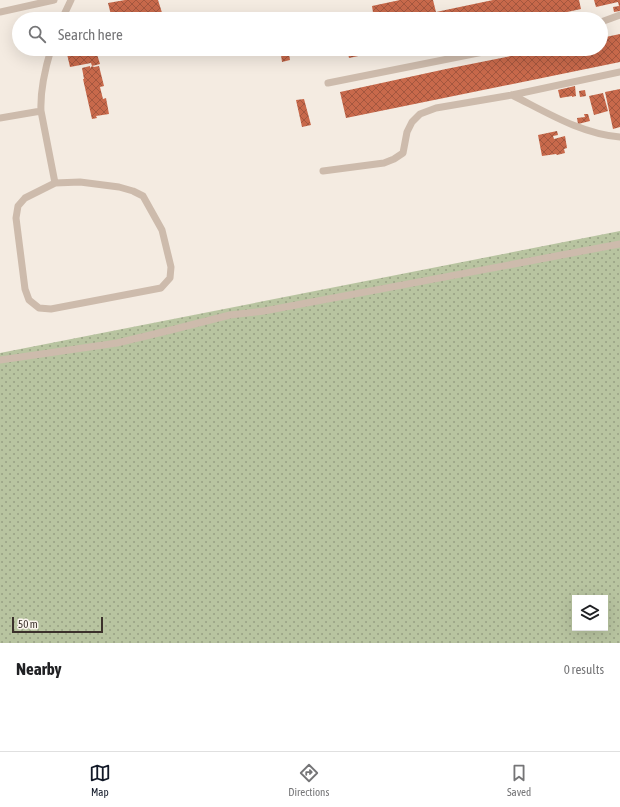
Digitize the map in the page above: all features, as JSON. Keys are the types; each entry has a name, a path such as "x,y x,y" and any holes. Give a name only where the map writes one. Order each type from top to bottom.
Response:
{"lane":[{"path":"0,12 54,0"},
{"path":"66,12 72,0"},
{"path":"608,19 620,15"},
{"path":"49,56 41,100 41,111 55,183"},
{"path":"328,83 463,56"},
{"path":"323,171 384,163 394,159 403,153 407,132 412,122 420,114 436,108 512,95 620,72"},
{"path":"512,95 573,126 605,135 620,137"},
{"path":"0,118 41,111"},
{"path":"80,182 119,187 143,196 162,230 171,267 170,278 161,288 50,309 39,308 29,300 25,289 16,218 18,206 25,198 55,183 80,182"},
{"path":"0,360 117,343 230,315 272,310 620,244"}],"green space":[{"path":"620,231 620,643 0,643 0,353"}],"building":[{"path":"125,0 158,0 162,12 110,12 108,3"},
{"path":"400,0 433,0 436,12 373,12 372,6"},
{"path":"493,0 579,0 581,9 567,12 436,12"},
{"path":"594,0 620,0 620,11 614,12 613,7 619,6 618,2 596,7"},
{"path":"620,34 620,62 346,118 340,92 511,56 608,56 608,37"},
{"path":"67,56 98,56 100,64 92,66 91,63 70,67"},
{"path":"281,56 289,56 290,60 282,62"},
{"path":"90,66 90,68 92,66 99,66 104,86 100,87 103,99 106,98 109,114 96,116 97,118 92,119 82,68"},
{"path":"575,86 576,96 560,98 558,90"},
{"path":"620,89 620,127 613,129 605,92"},
{"path":"585,90 586,96 580,97 579,91"},
{"path":"603,93 608,111 594,115 589,96"},
{"path":"304,99 311,125 302,127 296,100"},
{"path":"584,114 588,114 590,121 578,124 577,118 585,117"},
{"path":"557,131 558,135 553,136 554,139 565,136 567,148 564,149 565,153 542,156 538,135"}]}
